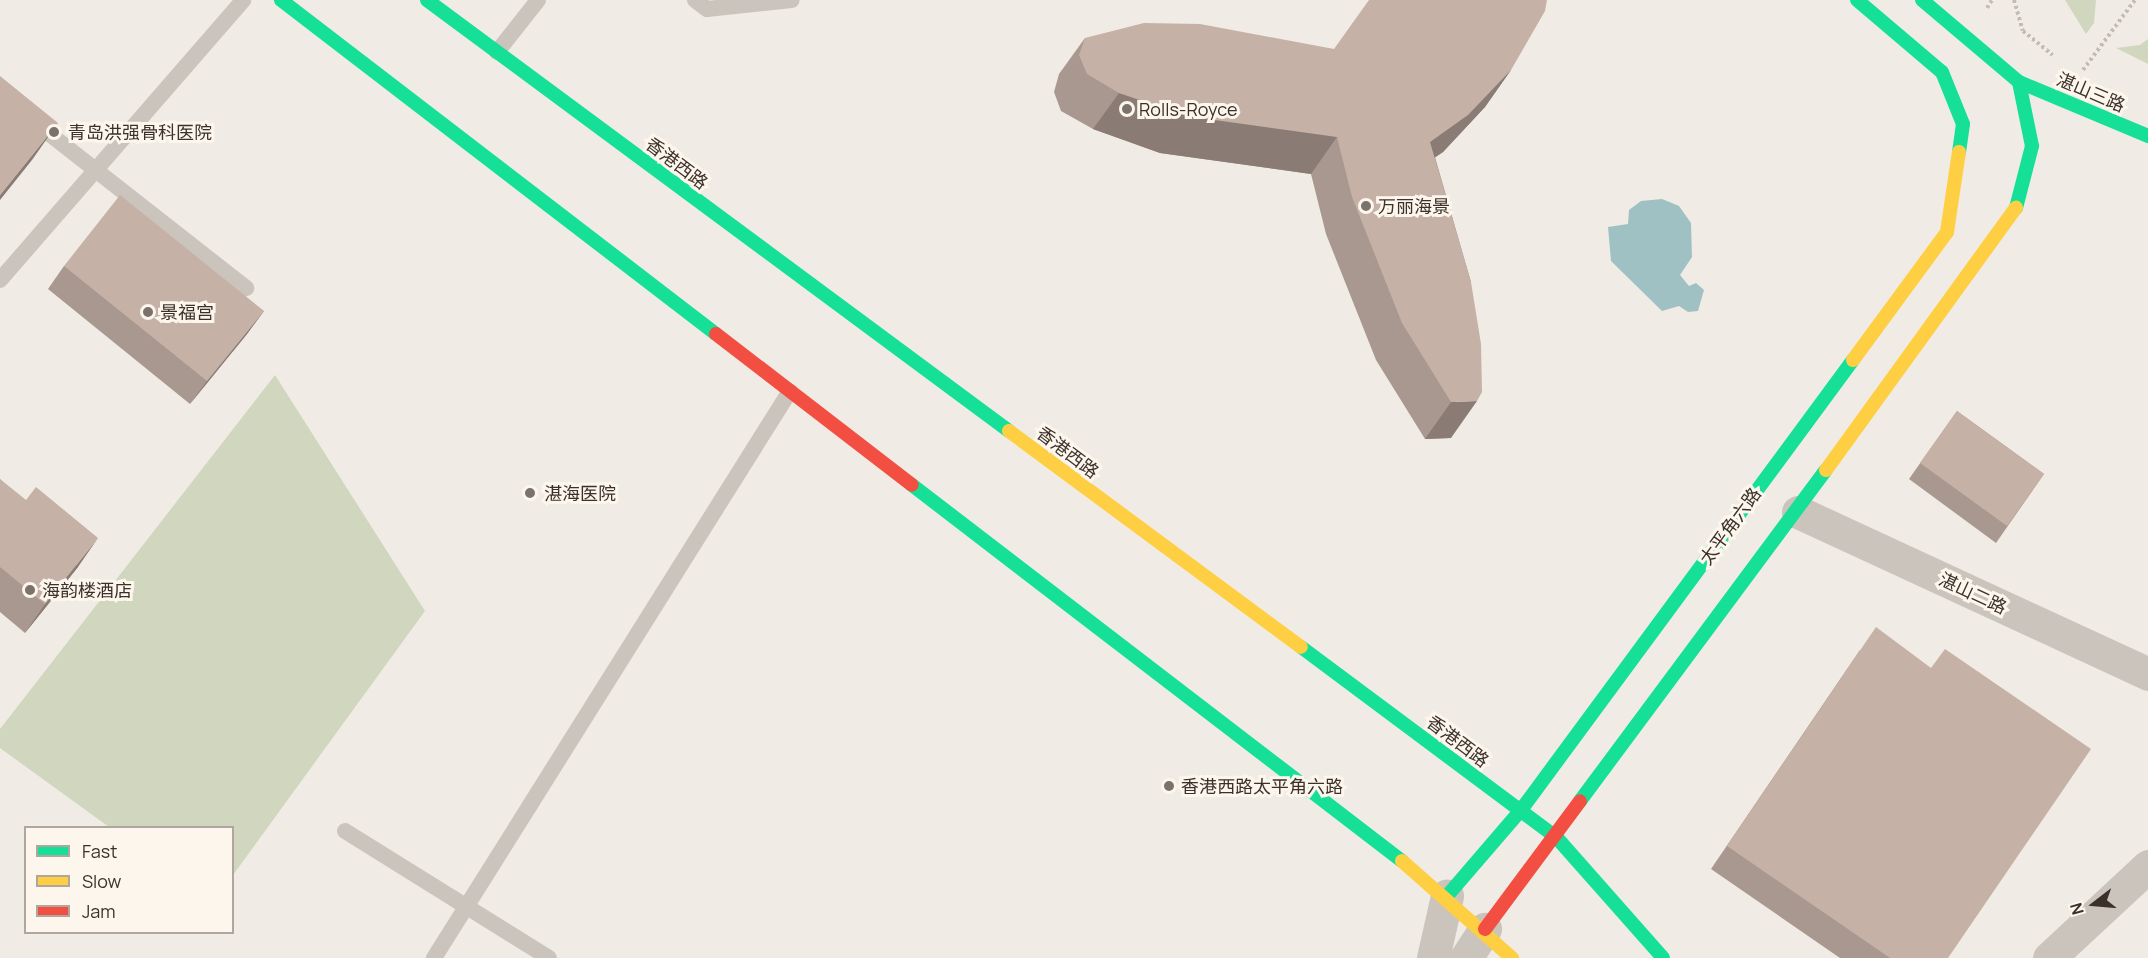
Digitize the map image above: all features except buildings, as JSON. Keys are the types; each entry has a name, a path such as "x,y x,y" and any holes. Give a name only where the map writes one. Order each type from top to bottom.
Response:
{"main road":[{"path":"281,0 1447,896 1485,929 1512,958"},
{"name":"香港西路","path":"427,0 1521,810 1557,838 1663,958"},
{"name":"太平角六路","path":"1447,896 1521,810 1947,232 1963,124 1942,72 1857,0"},
{"name":"湛山三路","path":"1922,0 2019,81 2148,136"},
{"path":"1485,929 1557,838 2014,217 2032,146 2019,81"}],"street":[{"name":"湛山二路","path":"1798,512 2148,674"},
{"path":"2049,958 2148,866"},
{"name":"太平角六路","path":"1433,958 1447,896"},
{"path":"1466,958 1485,929"}],"lane":[{"path":"0,280 243,0"},
{"path":"497,52 538,0"},
{"path":"695,0 707,9 792,0"},
{"path":"0,95 246,288"},
{"path":"434,958 790,391"},
{"path":"345,831 549,958"}],"path":[{"path":"2014,0 2023,31 2060,61"},
{"path":"2089,79 2079,75 2135,0"}],"green space":[{"path":"2065,0 2096,0 2094,23 2086,34"},
{"path":"2148,39 2148,64 2116,48 2140,45"},
{"path":"275,375 425,611 234,874 234,826 108,826 0,748 0,729"}],"water":[{"path":"1662,199 1679,206 1691,223 1692,257 1680,275 1689,286 1696,283 1704,290 1698,311 1688,312 1679,306 1662,311 1611,261 1608,227 1628,224 1629,210 1641,201"}],"traffic: fast":[{"path":"281,0 716,334"},
{"path":"427,0 1009,431"},
{"path":"1857,0 1942,72 1963,124 1959,152"},
{"path":"1922,0 2019,82 2148,136"},
{"path":"2016,208 2032,146 2019,82"},
{"path":"1447,896 1521,810 1853,360"},
{"path":"1580,801 1826,470"},
{"path":"912,485 1402,861"},
{"path":"1301,647 1557,838 1663,958"}],"traffic: slow":[{"path":"1853,360 1947,232 1959,152"},
{"path":"1826,470 2016,208"},
{"path":"1009,431 1301,647"},
{"path":"1402,861 1512,958"}],"traffic: jam":[{"path":"716,334 912,485"},
{"path":"1485,929 1580,801"}],"place":[{"name":"Rolls-Royce","path":"1127,109"},
{"name":"青岛洪强骨科医院","path":"54,132"},
{"name":"万丽海景","path":"1366,206"},
{"name":"景福宫","path":"148,312"},
{"name":"湛海医院","path":"530,493"},
{"name":"海韵楼酒店","path":"30,590"},
{"name":"香港西路太平角六路","path":"1169,786"}]}
